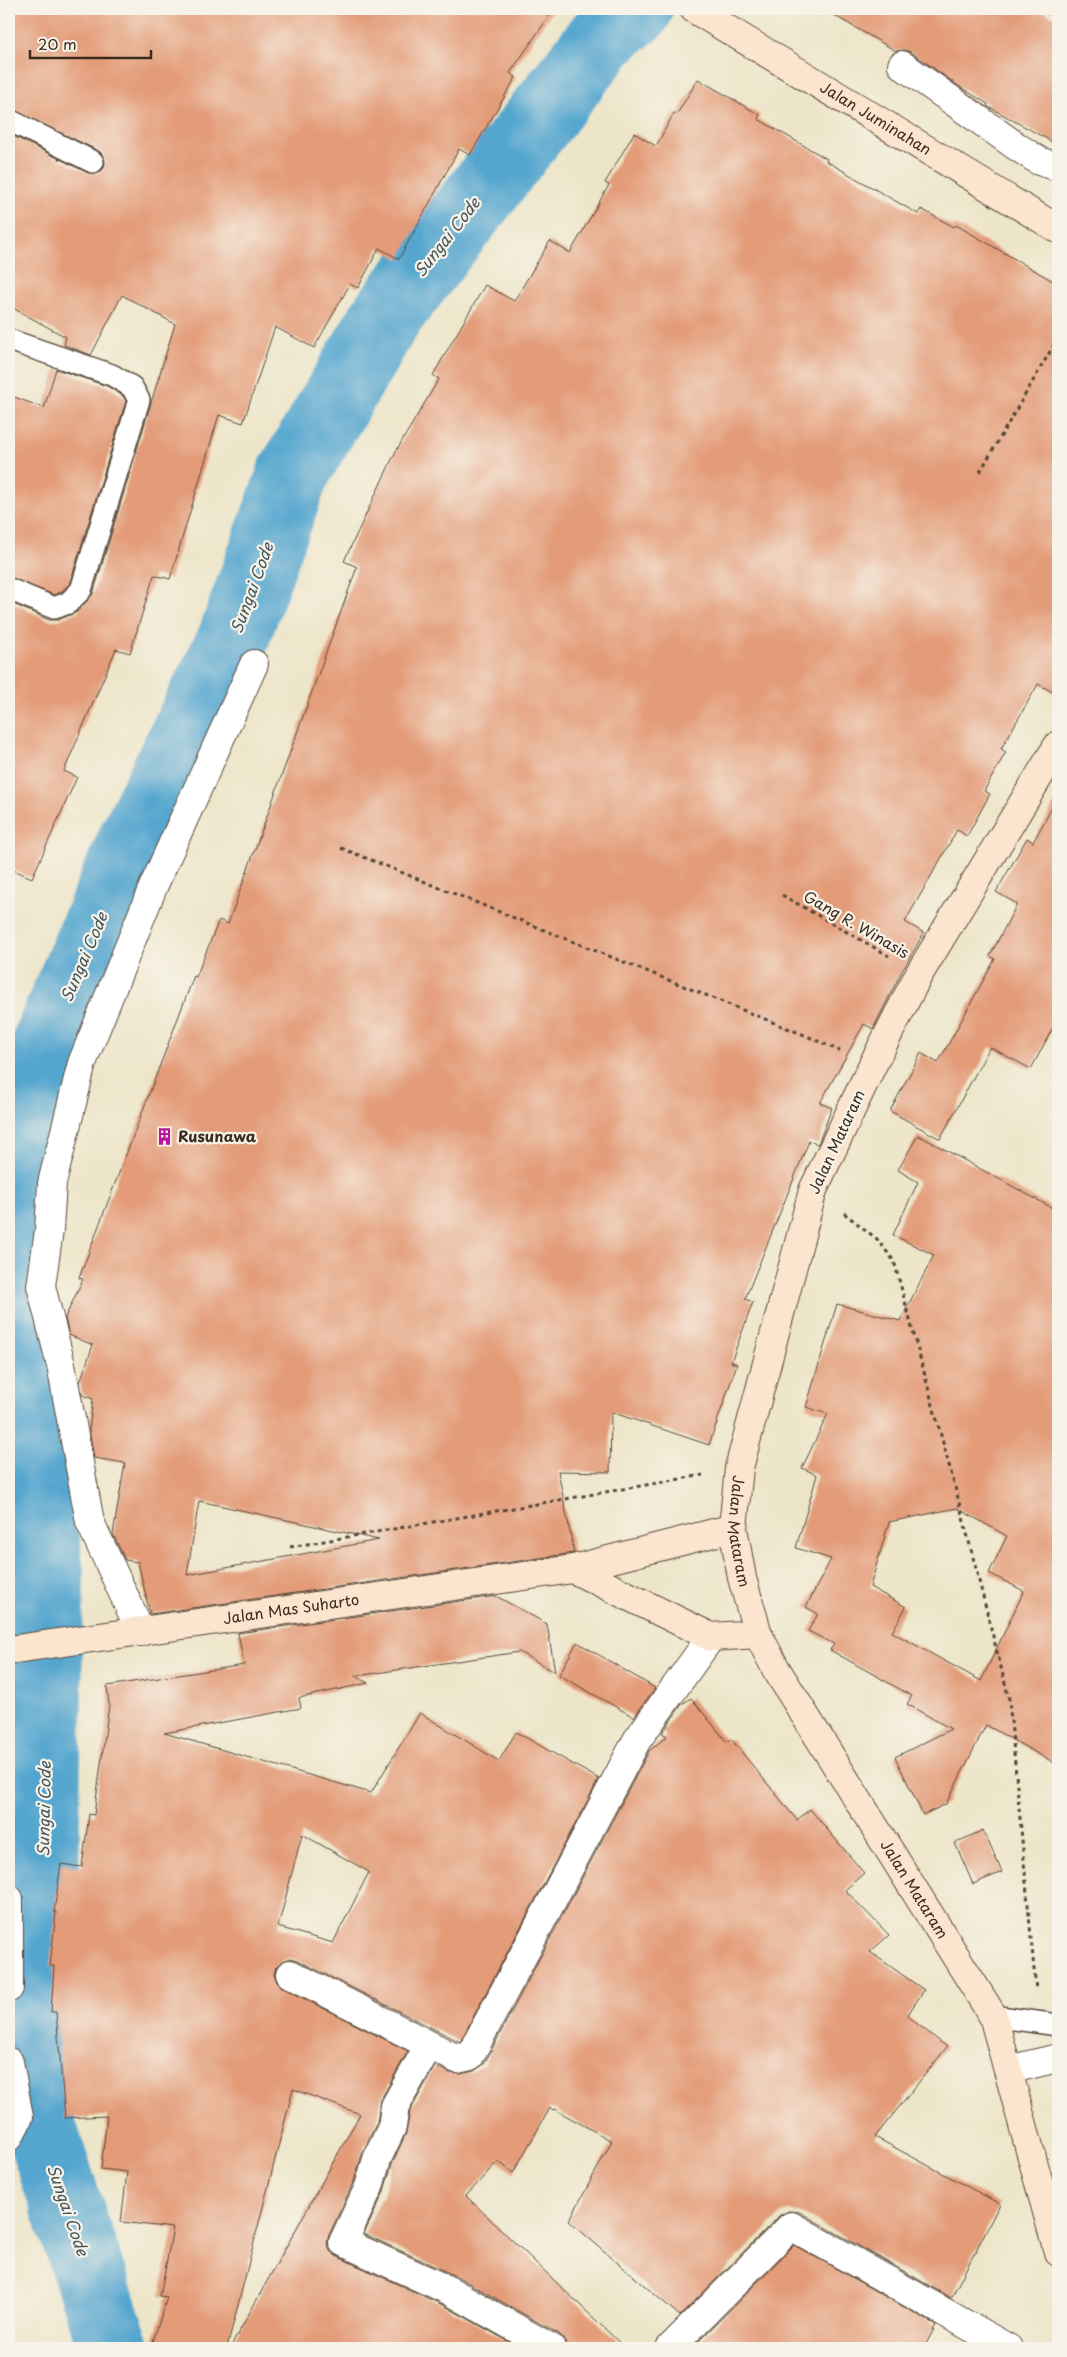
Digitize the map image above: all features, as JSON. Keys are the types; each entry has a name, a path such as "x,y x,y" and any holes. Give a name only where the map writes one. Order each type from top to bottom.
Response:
{"main road":[{"name":"Jalan Juminahan","path":"694,9 1058,229"},
{"name":"Jalan Mataram","path":"1058,745 920,974 872,1066 813,1190 739,1468 733,1528 742,1578 758,1634 776,1670 993,2016 1058,2252"},
{"name":"Jalan Mas Suharto","path":"9,1650 573,1569 733,1528"},
{"path":"573,1569 711,1637 758,1634"}],"street":[{"path":"902,65 1016,146 1039,161 1058,167"},
{"path":"130,1634 90,1522 61,1365 41,1286 49,1230 52,1183 82,1063 153,887 254,664"},
{"path":"290,1974 457,2058 470,2056 637,1740 711,1637"},
{"path":"9,1899 9,1988"},
{"path":"429,2044 395,2106 392,2127 378,2159 369,2187 343,2242 450,2291 551,2348"},
{"path":"1008,2070 1058,2058"},
{"path":"9,2062 19,2118 9,2136"},
{"path":"670,2348 791,2226 1008,2348"}],"lane":[{"path":"9,120 93,162"},
{"path":"9,340 112,375 132,387 139,400 81,590 68,603 54,608 9,589"},
{"path":"993,2016 1049,2023"}],"path":[{"path":"980,472 1058,338"},
{"path":"341,848 807,1036"},
{"name":"Gang R. Winasis","path":"782,895 920,974"},
{"path":"813,1190 884,1246 894,1261 897,1271 959,1502 1009,1699 1049,2023"},
{"path":"290,1547 712,1473"}],"building":[{"path":"9,9 554,9 510,73 516,77 470,155 459,149 399,259 379,248 358,288 350,284 314,348 275,327 243,423 219,415 170,579 154,575 130,653 116,649 64,771 77,777 32,878 9,868 9,602 49,620 58,620 77,612 93,594 175,324 122,295 91,355 64,345 66,337 9,306 9,134 88,173 99,173 104,168 105,162 104,156 99,151 9,108"},
{"path":"823,9 1039,9 1058,19 1058,145 987,106 988,104 960,87 911,52 904,50 896,51"},
{"path":"698,79 760,115 758,119 827,159 826,161 918,214 921,209 954,227 956,225 1058,284 1058,695 1038,684 1001,749 1006,752 984,791 990,794 967,836 957,830 905,922 924,933 902,971 873,1029 864,1024 820,1103 832,1108 818,1144 809,1141 745,1299 753,1302 731,1362 737,1364 709,1445 611,1412 610,1472 558,1471 574,1553 150,1614 138,1562 125,1560 113,1534 125,1463 94,1458 89,1429 93,1399 82,1395 80,1382 93,1345 69,1335 65,1318 83,1279 79,1278 194,976 196,977 219,920 228,924 357,567 344,561 396,451 439,379 433,375 485,285 514,301 550,241 570,253 609,185 605,183 634,133 656,146 674,113 677,114","holes":["199,1501 379,1540 187,1575"]},
{"path":"56,369 107,386 123,396 126,401 70,583 61,592 54,595 9,577 9,395 44,408"},
{"path":"1058,797 1058,1018 1031,1069 990,1047 940,1139 890,1111 921,1053 938,1063 995,959 990,956 1017,904 996,892 1027,838 1033,842"},
{"path":"918,1135 1058,1211 1058,1765 986,1725 946,1804 923,1815 895,1757 951,1729 907,1704 912,1696 830,1650 834,1644 808,1631 818,1614 806,1607 831,1559 796,1548 817,1475 802,1468 828,1414 806,1407 837,1304 900,1321 934,1255 893,1235 918,1182 898,1170","holes":["957,1508 1007,1536 989,1573 1024,1591 981,1681 892,1632 906,1607 870,1587 889,1522"]},
{"path":"496,1596 547,1624 555,1672 519,1652 356,1676 368,1683 299,1698 301,1708 164,1733 371,1793 420,1713 499,1761 516,1732 599,1779 460,2042 297,1960 290,1958 282,1961 276,1967 274,1974 277,1982 283,1988 408,2051 381,2099 377,2122 363,2152 354,2181 329,2235 327,2243 330,2251 336,2256 443,2305 520,2348 230,2348 360,2114 293,2089 227,2348 151,2348 167,2297 160,2296 173,2228 121,2222 127,2172 101,2169 107,2116 65,2118 56,2012 51,2012 54,1966 50,1966 56,1912 54,1912 61,1864 82,1867 89,1814 94,1815 109,1705 107,1686 244,1665 238,1633","holes":["302,1834 369,1872 333,1943 278,1927"]},
{"path":"577,1642 655,1688 634,1717 559,1675"},
{"path":"691,1698 727,1742 731,1739 797,1820 810,1809 864,1873 845,1890 889,1935 870,1952 924,1990 907,2016 947,2047 875,2137 1000,2204 951,2298 799,2212 789,2211 780,2215 680,2316 569,2221 612,2141 550,2108 513,2173 498,2161 466,2196 625,2348 567,2348 565,2340 559,2334 458,2277 364,2234 383,2194 392,2164 406,2133 410,2111 435,2066 450,2073 460,2074 474,2071 484,2064 649,1751 667,1736 662,1733 682,1704"},
{"path":"983,1830 1002,1872 973,1884 955,1843"},
{"path":"794,2245 936,2325 924,2348 692,2348"}],"waterway":[{"name":"Sungai Code","path":"9,1242 27,1091 134,839 232,642 293,474 387,315 604,36 637,9"},
{"name":"Sungai Code","path":"9,1260 48,1574 39,2123 114,2348"}],"place":[{"name":"Rusunawa","path":"164,1137"}]}
